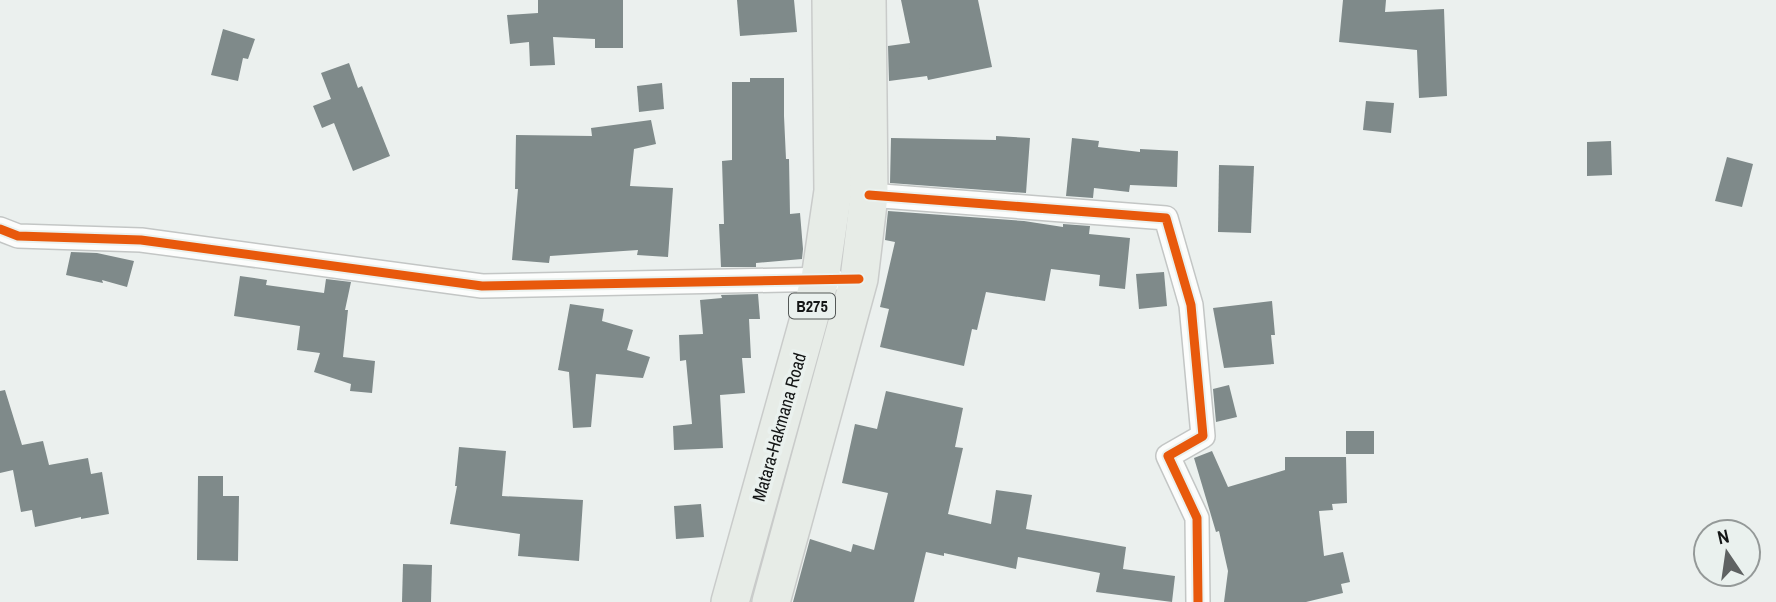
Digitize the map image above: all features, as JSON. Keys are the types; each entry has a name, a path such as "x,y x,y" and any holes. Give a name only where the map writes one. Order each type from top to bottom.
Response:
{"main road":[{"name":"Matara-Hakmana Road","path":"730,602 820,279 833,191 831,0"},
{"name":"B275","path":"771,602 859,279 869,195 867,0"}],"street":[{"path":"869,195 1166,218 1191,305 1203,436 1168,456 1197,518 1198,602"},
{"path":"0,229 18,236 141,240 482,286 859,279"}],"building":[{"path":"538,0 623,0 623,48 595,48 595,39 553,37 555,65 530,66 529,42 510,44 507,15 538,13"},
{"path":"737,0 794,0 797,32 740,36"},
{"path":"901,0 978,0 992,67 928,80 927,76 889,81 888,46 910,43"},
{"path":"1343,0 1386,0 1385,12 1444,9 1447,96 1419,98 1417,50 1339,42"},
{"path":"223,29 255,39 248,59 243,58 238,81 211,75"},
{"path":"349,63 358,88 362,86 390,156 353,171 334,123 322,128 313,106 331,99 321,73"},
{"path":"750,78 784,78 790,214 800,213 802,259 756,263 756,267 721,267 719,224 724,224 722,161 732,160 732,82 750,82"},
{"path":"662,83 664,109 639,112 637,86"},
{"path":"1366,101 1394,103 1391,133 1363,130"},
{"path":"651,120 656,144 634,149 630,186 673,188 668,257 637,255 638,250 550,256 549,263 512,260 518,189 515,189 516,135 592,136 591,128"},
{"path":"996,136 1030,138 1026,193 890,183 891,138 996,140"},
{"path":"1072,138 1099,141 1098,147 1140,152 1140,149 1178,151 1177,187 1130,185 1129,192 1094,188 1093,198 1066,196"},
{"path":"1611,141 1612,175 1587,176 1587,142"},
{"path":"1727,157 1753,164 1742,207 1715,201"},
{"path":"1219,165 1254,166 1251,233 1218,232"},
{"path":"888,211 1024,221 1063,227 1063,224 1090,226 1089,234 1130,238 1125,289 1099,286 1100,275 1051,269 1045,301 986,292 977,330 972,329 964,366 880,347 889,309 880,307 895,242 885,240"},
{"path":"71,252 97,253 134,261 127,287 66,275"},
{"path":"1164,272 1167,306 1139,309 1136,274"},
{"path":"240,276 267,280 266,285 324,293 326,279 351,282 345,310 348,310 343,357 375,361 372,393 350,391 351,384 314,372 320,353 297,350 300,326 234,316"},
{"path":"758,294 760,319 749,319 751,358 742,358 745,393 720,395 723,448 674,450 673,426 692,424 686,360 680,361 679,335 703,334 700,300 722,298 721,295"},
{"path":"1272,301 1274,364 1224,368 1213,308"},
{"path":"570,304 604,309 602,321 633,330 627,350 650,357 643,378 596,374 591,427 573,428 569,372 558,370"},
{"path":"1229,385 1237,417 1216,422 1213,389"},
{"path":"5,390 22,445 43,441 49,465 88,458 91,474 102,472 109,514 35,527 32,510 21,512 13,470 0,473 0,391"},
{"path":"886,391 963,408 955,447 963,448 948,514 991,524 996,490 1032,495 1026,529 1126,547 1123,569 1175,576 1172,602 1096,592 1100,573 1018,557 1016,569 944,553 944,556 926,552 914,602 793,602 810,539 851,552 853,544 874,550 888,493 842,483 855,424 877,429"},
{"path":"1346,431 1374,431 1374,454 1346,454"},
{"path":"459,447 506,451 502,496 583,500 579,561 518,556 520,534 450,524 457,486"},
{"path":"1212,451 1228,487 1285,470 1285,457 1346,457 1347,503 1332,504 1333,510 1319,511 1324,556 1343,552 1350,582 1341,584 1343,593 1306,602 1224,602 1228,571 1219,531 1216,532 1194,458"},
{"path":"198,476 223,476 223,496 239,496 238,561 197,560"},
{"path":"701,504 704,537 676,539 674,506"},
{"path":"403,564 432,565 431,602 402,602"}],"cycle path":[{"path":"869,195 1166,218 1191,305 1203,436 1168,456 1197,518 1198,602"},
{"path":"0,229 18,236 141,240 482,286 859,279"}]}
